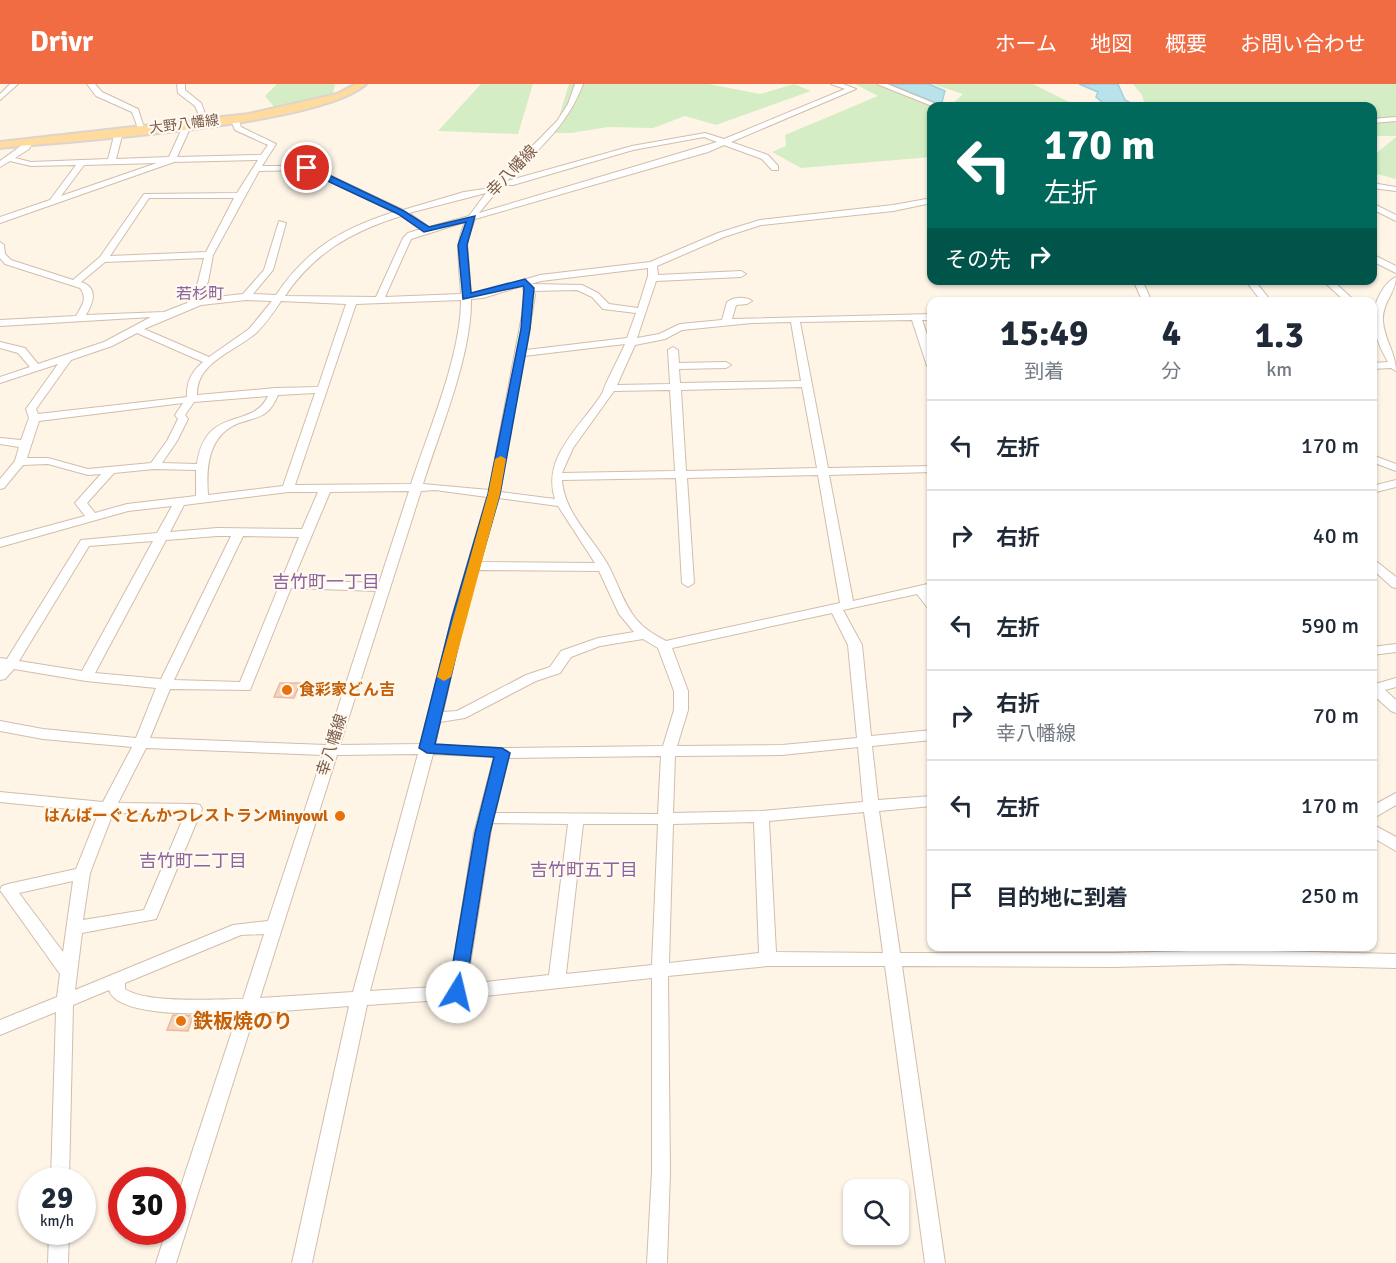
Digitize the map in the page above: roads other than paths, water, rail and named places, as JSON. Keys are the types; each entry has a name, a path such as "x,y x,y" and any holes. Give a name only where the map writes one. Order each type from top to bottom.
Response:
{"main road":[{"name":"大野八幡線","path":"0,145 234,118 311,105 348,93 362,84"}],"street":[{"path":"0,98 14,84"},
{"path":"92,84 99,94 135,111 141,129"},
{"path":"181,84 181,91 198,105 206,122"},
{"name":"幸八幡線","path":"166,1263 249,1006 272,927 457,360 466,297 462,245 471,218 497,186 570,108 579,84"},
{"path":"379,300 406,238 729,142 852,89 835,84"},
{"path":"881,84 927,102"},
{"path":"192,304 203,282 209,255 240,195 272,144 238,128 234,118"},
{"path":"1377,122 1396,119"},
{"path":"0,220 172,160 188,124"},
{"path":"1377,124 1396,126"},
{"path":"112,161 119,132"},
{"path":"192,398 189,387 210,361 251,332 299,270 331,242 357,227 401,212 633,148 705,135 765,157 775,168"},
{"path":"0,165 26,147 29,142"},
{"path":"10,159 32,164 263,157"},
{"path":"53,201 81,162"},
{"path":"255,170 307,168 401,212 428,230"},
{"path":"1377,186 1396,189"},
{"path":"75,283 104,259 147,196 240,195"},
{"path":"0,380 108,344 166,314 192,304 246,297 352,301 466,297 652,265 721,235 760,223 893,208 927,201"},
{"path":"1377,208 1396,218"},
{"path":"246,297 268,270 282,223"},
{"path":"0,245 1,254 9,262 75,283 89,294 89,301 80,318"},
{"path":"104,259 209,255"},
{"path":"1377,260 1396,270"},
{"path":"652,265 652,278 632,341 599,407 568,445 556,477 562,503 603,567 619,605 643,635 664,645 681,640 730,633 841,605 926,588"},
{"path":"652,278 741,274"},
{"path":"1377,305 1396,280"},
{"path":"527,285 579,287 595,295 606,307 642,311"},
{"path":"302,1263 358,1001 494,494 528,310 527,285"},
{"path":"1253,285 1264,297"},
{"path":"1332,285 1346,297"},
{"path":"288,489 352,301"},
{"path":"726,323 732,302 747,302"},
{"path":"0,323 166,314"},
{"path":"916,317 927,351"},
{"path":"520,354 662,337 680,327 795,319 927,317"},
{"path":"795,319 822,472 841,605 855,645 872,806 935,1263"},
{"path":"1377,319 1381,342 1395,366"},
{"path":"136,329 210,361"},
{"path":"0,345 21,348 29,355 35,367"},
{"path":"673,350 688,583"},
{"path":"0,486 20,462 34,418 31,409 68,357"},
{"path":"673,366 726,365"},
{"path":"1377,366 1395,366"},
{"path":"0,373 20,373"},
{"path":"608,388 807,384"},
{"path":"34,418 192,398 274,391 321,390"},
{"path":"202,499 200,467 210,443 223,426 257,416 268,408 274,391"},
{"path":"154,466 172,441 183,419 180,415 192,398"},
{"path":"0,441 26,444"},
{"path":"1377,460 1396,468"},
{"path":"20,462 48,461 88,472 154,466 200,467"},
{"path":"556,477 927,469"},
{"path":"92,518 81,503 111,470"},
{"path":"1377,489 1396,483"},
{"path":"0,543 127,508 288,489 435,487 562,503"},
{"path":"5,663 86,677 164,686 245,687 325,490"},
{"path":"86,677 180,502"},
{"path":"0,676 5,663 85,543 239,532 306,533"},
{"path":"60,1167 65,1001 82,873 108,808 141,743 164,686 239,532"},
{"path":"474,566 603,567"},
{"path":"1377,567 1396,584"},
{"path":"286,584 384,586"},
{"path":"434,718 460,714 531,678 555,670 566,654 598,642 643,635"},
{"path":"657,1263 661,1172 660,971 668,753 681,710 681,691 664,645"},
{"path":"1377,650 1396,648"},
{"path":"1377,688 1396,682"},
{"path":"1377,691 1396,708"},
{"path":"0,726 43,734 141,743 330,750 427,748 502,753 782,750 927,736"},
{"path":"457,992 487,818 502,753"},
{"path":"0,797 108,808 195,809 150,915 74,928"},
{"path":"1377,811 1396,798"},
{"path":"487,818 666,819 760,816 927,801"},
{"path":"760,816 768,958"},
{"path":"557,981 576,817"},
{"path":"1377,832 1396,845"},
{"path":"69,973 4,890 82,873"},
{"path":"0,1028 117,982 239,929 272,927"},
{"path":"117,982 117,992 127,999 158,1005 249,1006 358,1001 457,992 768,958 892,960 1004,952 1230,952 1396,961"},
{"path":"58,1263 59,1245"}],"water":[{"path":"889,84 929,84 945,91 942,102 934,102"},
{"path":"1079,84 1118,84 1125,100 1129,102 1102,102 1096,97 1098,92"}],"place":[{"name":"食彩家どん吉","path":"287,690"},
{"name":"はんばーぐとんかつレストランMinyowl","path":"340,816"},
{"name":"鉄板焼のり","path":"181,1021"}],"district":[{"name":"若杉町","path":"200,294"},
{"name":"吉竹町一丁目","path":"326,582"},
{"name":"吉竹町二丁目","path":"193,861"},
{"name":"吉竹町五丁目","path":"584,870"}]}
